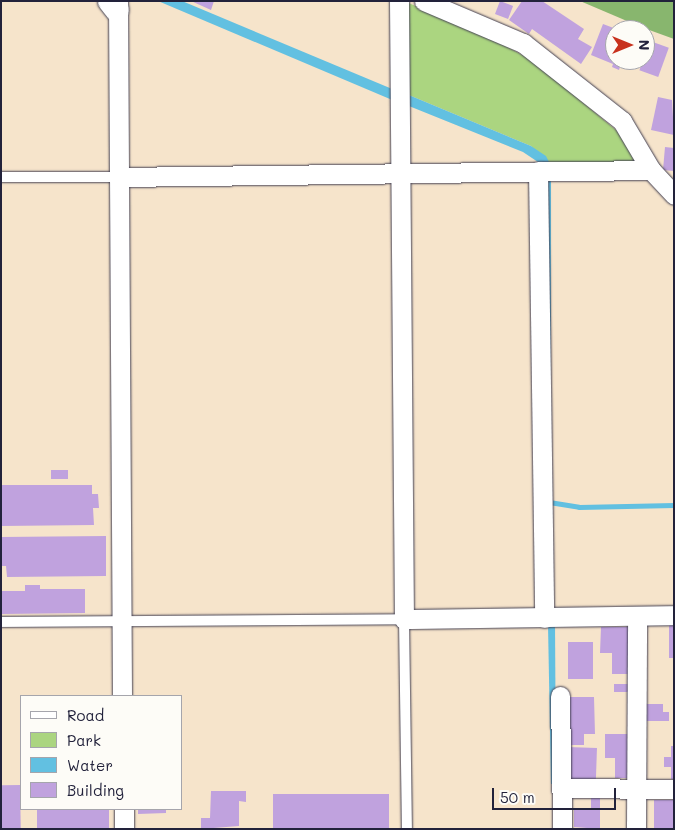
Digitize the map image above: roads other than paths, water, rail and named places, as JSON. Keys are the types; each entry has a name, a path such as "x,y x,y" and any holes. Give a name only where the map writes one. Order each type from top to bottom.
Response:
{"street":[{"path":"399,1 404,619 674,615"},
{"path":"424,1 523,43 622,121 651,170 674,194"},
{"path":"115,4 122,695"},
{"path":"118,177 651,170"},
{"path":"538,171 544,618"},
{"path":"636,829 637,623"},
{"path":"560,696 562,829"},
{"path":"561,788 674,790"},
{"path":"124,810 124,829"}],"lane":[{"path":"1,177 118,177"},
{"path":"1,622 404,619 407,829"}],"water":[{"path":"158,1 182,1 397,91 397,102"},
{"path":"404,93 531,146 546,156 551,166 544,166 523,152 404,104"},
{"path":"543,175 551,175 551,608 543,608"},
{"path":"555,622 556,784 551,784 548,625"}],"waterway":[{"path":"549,502 579,507 674,505"}]}
